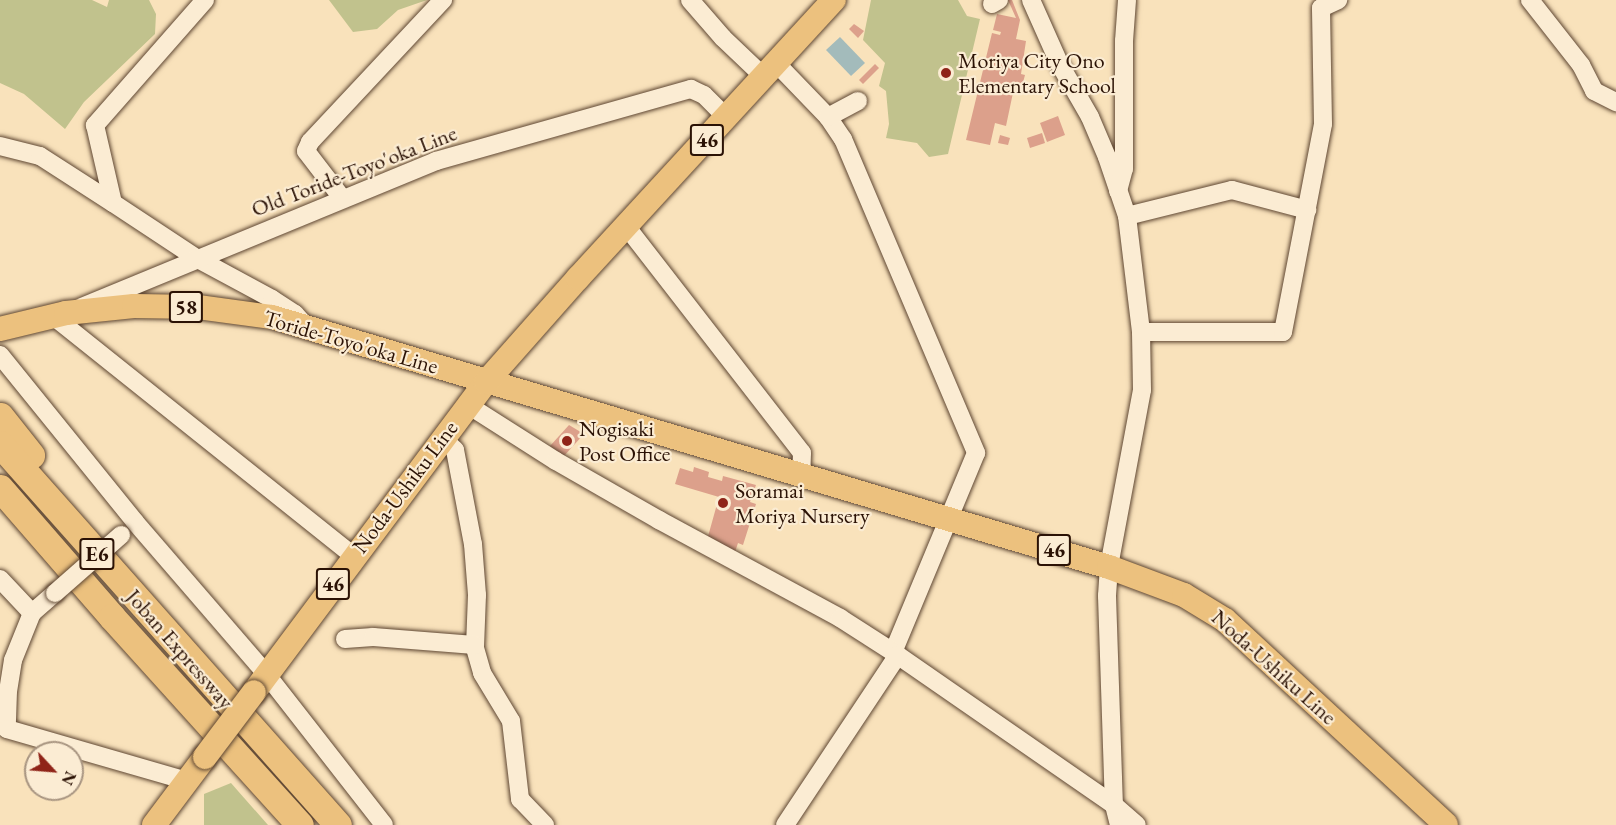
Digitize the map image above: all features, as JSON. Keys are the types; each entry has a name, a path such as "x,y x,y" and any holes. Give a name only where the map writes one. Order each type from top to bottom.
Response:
{"highway":[{"path":"0,416 193,665"},
{"name":"Joban Expressway","path":"0,444 193,665 338,825"},
{"name":"Joban Expressway","path":"0,488 112,617 300,825"},
{"path":"0,511 112,617"}],"main road":[{"name":"Noda-Ushiku Line","path":"154,825 486,382 834,0"},
{"name":"Toride-Toyo'oka Line","path":"0,328 105,308 167,305 272,317 486,382"},
{"name":"Noda-Ushiku Line","path":"486,382 1109,567 1184,595 1226,620 1446,825"}],"street":[{"path":"113,203 95,124 205,0"},
{"path":"342,198 306,151 310,142 443,0"},
{"path":"690,0 723,38 770,70 828,117 855,162 976,453 947,520 896,653 785,825"},
{"path":"1031,0 1059,63 1090,117 1127,216 1141,332 1143,390 1109,567 1107,596 1114,805 1119,825"},
{"path":"1118,191 1124,169 1124,41 1127,0"},
{"path":"1141,332 1283,332 1323,124 1321,8 1338,0"},
{"path":"1530,0 1581,65 1593,91 1616,102"},
{"name":"Old Toride-Toyo'oka Line","path":"60,315 436,161 691,89 704,95 727,118"},
{"path":"828,117 858,101"},
{"path":"0,146 40,156 198,259 272,299 295,314 306,326"},
{"path":"1127,216 1232,190 1307,210"},
{"path":"626,226 802,453 801,476"},
{"path":"60,315 354,556"},
{"path":"0,355 135,522 260,684 384,825"},
{"path":"468,405 556,461 659,520 840,618 896,653 1114,805 1137,825"},
{"path":"442,438 455,450 473,544 477,595 475,645 482,673 511,721 520,799 545,825"},
{"path":"135,522 32,613 13,660 3,729 187,781"},
{"path":"0,579 32,613"},
{"path":"345,639 373,637 475,645"}],"green space":[{"path":"0,0 92,0 107,7 109,0 149,0 156,14 155,34 84,102 65,129 24,94 0,83"},
{"path":"329,0 427,0 398,10 377,29 353,32"},
{"path":"871,0 958,0 967,16 980,19 948,154 929,157 917,143 886,138 889,124 886,91 879,86 885,63 863,40"},
{"path":"231,783 268,825 204,825 204,794"}],"water":[{"path":"840,37 865,63 851,76 826,50"}],"building":[{"path":"1008,0 1012,0 1020,20 1016,39 1026,41 1021,74 1025,75 1021,90 1014,88 1006,126 995,123 990,145 966,140 992,33 1000,35 1001,32 993,30 997,14 1016,18"},
{"path":"854,24 864,31 858,38 849,29"},
{"path":"875,64 879,68 863,84 859,80"},
{"path":"1058,116 1065,135 1047,142 1040,123"},
{"path":"1042,133 1045,143 1030,148 1027,138"},
{"path":"1000,135 1010,138 1008,145 998,143"},
{"path":"569,425 584,434 563,457 550,446"},
{"path":"694,467 709,472 708,477 722,481 723,476 756,485 750,502 756,504 743,545 738,543 734,555 707,540 719,497 675,484 680,468 693,472"}],"place":[{"name":"Moriya City Ono Elementary School","path":"946,73"},
{"name":"Nogisaki Post Office","path":"567,441"},
{"name":"Soramai Moriya Nursery","path":"723,503"}]}
